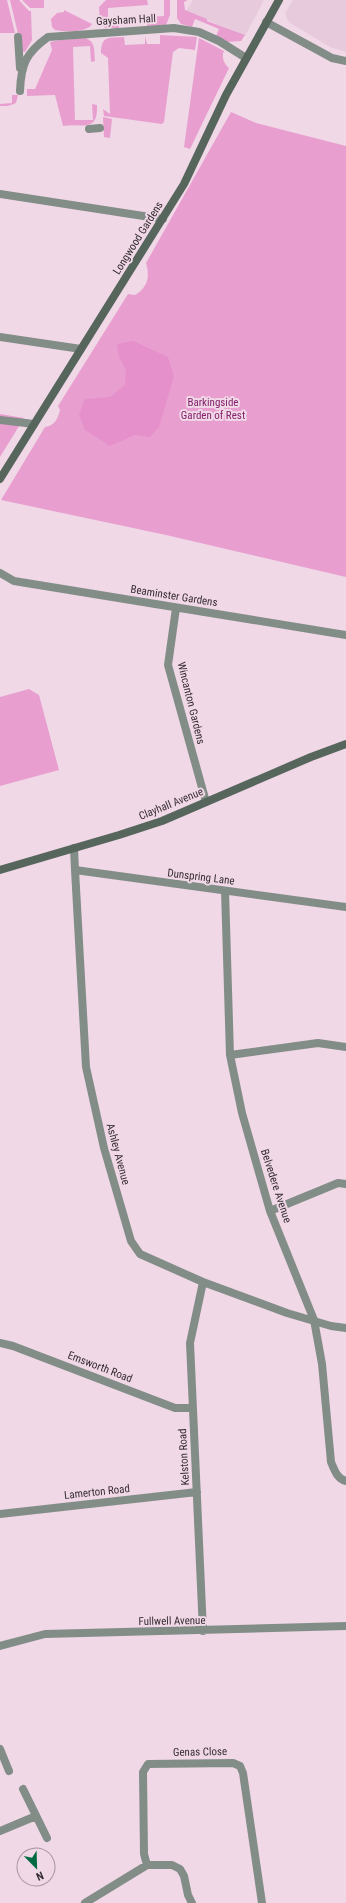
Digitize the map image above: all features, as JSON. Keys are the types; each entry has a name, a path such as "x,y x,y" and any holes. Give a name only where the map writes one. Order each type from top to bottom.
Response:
{"street":[{"name":"Longwood Gardens","path":"0,479 184,184 226,95 279,0"},
{"path":"266,22 332,58 346,61"},
{"name":"Gaysham Hall","path":"21,74 25,60 34,47 48,37 96,32 174,28 193,31 219,42 246,58"},
{"name":"Gaysham Hall","path":"18,37 21,74 20,91"},
{"path":"89,128 100,128"},
{"path":"0,194 163,219"},
{"path":"0,337 81,349"},
{"path":"0,420 34,424"},
{"name":"Beaminster Gardens","path":"0,573 14,581 346,635"},
{"name":"Wincanton Gardens","path":"176,608 168,665 206,802"},
{"name":"Clayhall Avenue","path":"0,870 162,821 311,756 346,744"},
{"path":"74,848 75,870"},
{"name":"Dunspring Lane","path":"75,870 346,907"},
{"name":"Ashley Avenue","path":"75,870 86,1066 104,1148 131,1241 140,1254 203,1282 287,1312 331,1326 346,1328"},
{"name":"Belvedere Avenue","path":"226,891 230,1055 242,1113 270,1211 314,1320 322,1364 331,1462 336,1474 344,1480"},
{"path":"230,1055 318,1043 346,1047"},
{"path":"270,1211 338,1183 346,1184"},
{"name":"Kelston Road","path":"203,1282 190,1343 192,1408 198,1492 203,1631"},
{"name":"Emsworth Road","path":"0,1343 13,1346 175,1408 192,1408"},
{"name":"Lamerton Road","path":"0,1514 198,1492"},
{"name":"Fullwell Avenue","path":"0,1646 45,1634 346,1626"},
{"path":"0,1749 9,1771"},
{"name":"Genas Close","path":"147,1865 144,1854 143,1772 148,1764 233,1762 240,1766 243,1773 262,1903"},
{"path":"23,1789 47,1838"},
{"path":"0,1830 36,1816"},
{"path":"85,1903 147,1865 172,1865 180,1869 184,1876 188,1895 192,1903"}],"shaded area":[{"path":"193,0 264,0 245,36 186,11"},
{"path":"293,0 346,0 346,52 330,47 290,23 285,13"},
{"path":"133,341 168,357 174,376 159,427 150,437 135,435 110,446 85,430 79,415 85,399 110,397 125,385 126,370 119,357 117,344"}],"green space":[{"path":"0,0 7,0 15,33 0,33"},
{"path":"10,0 19,0 29,11 31,11 32,40 25,52 22,51"},
{"path":"22,0 44,0 44,8 30,8"},
{"path":"106,0 147,0 148,5 108,8 108,22 119,22 119,28 105,28 100,21 99,7"},
{"path":"164,0 170,0 170,15 166,25 147,27 147,17 164,16"},
{"path":"177,0 188,0 184,2 185,10 207,19 207,21 245,35 241,41 227,42 216,36 219,29 195,19 192,27 181,24 177,18"},
{"path":"64,10 92,24 86,29 81,30 55,30 52,27 51,19 57,13 64,12"},
{"path":"160,35 197,37 195,50 179,48 173,52 164,122 162,124 104,116 103,109 110,114 108,58 101,53 101,47 105,40 124,37 125,45 145,44 145,36 147,44 160,44"},
{"path":"85,38 89,39 93,44 95,61 91,62 90,46 73,47 75,120 93,120 92,104 97,105 97,114 95,120 88,125 63,126 55,95 27,96 27,89 35,89 52,50 50,42"},
{"path":"199,38 224,51 224,60 229,68 190,149 184,147"},
{"path":"12,95 18,95 16,103 8,106 0,106 0,104 12,103"},
{"name":"Barkingside Garden of Rest","path":"231,112 256,123 346,146 346,577 166,535 1,500 45,427 53,424 57,419 60,410 58,406 128,294 135,295 143,289 148,277 146,263"},
{"path":"103,117 112,119 110,138 104,137"},
{"path":"0,414 24,418 0,457"},
{"path":"29,689 39,695 59,770 0,786 0,697"}]}
